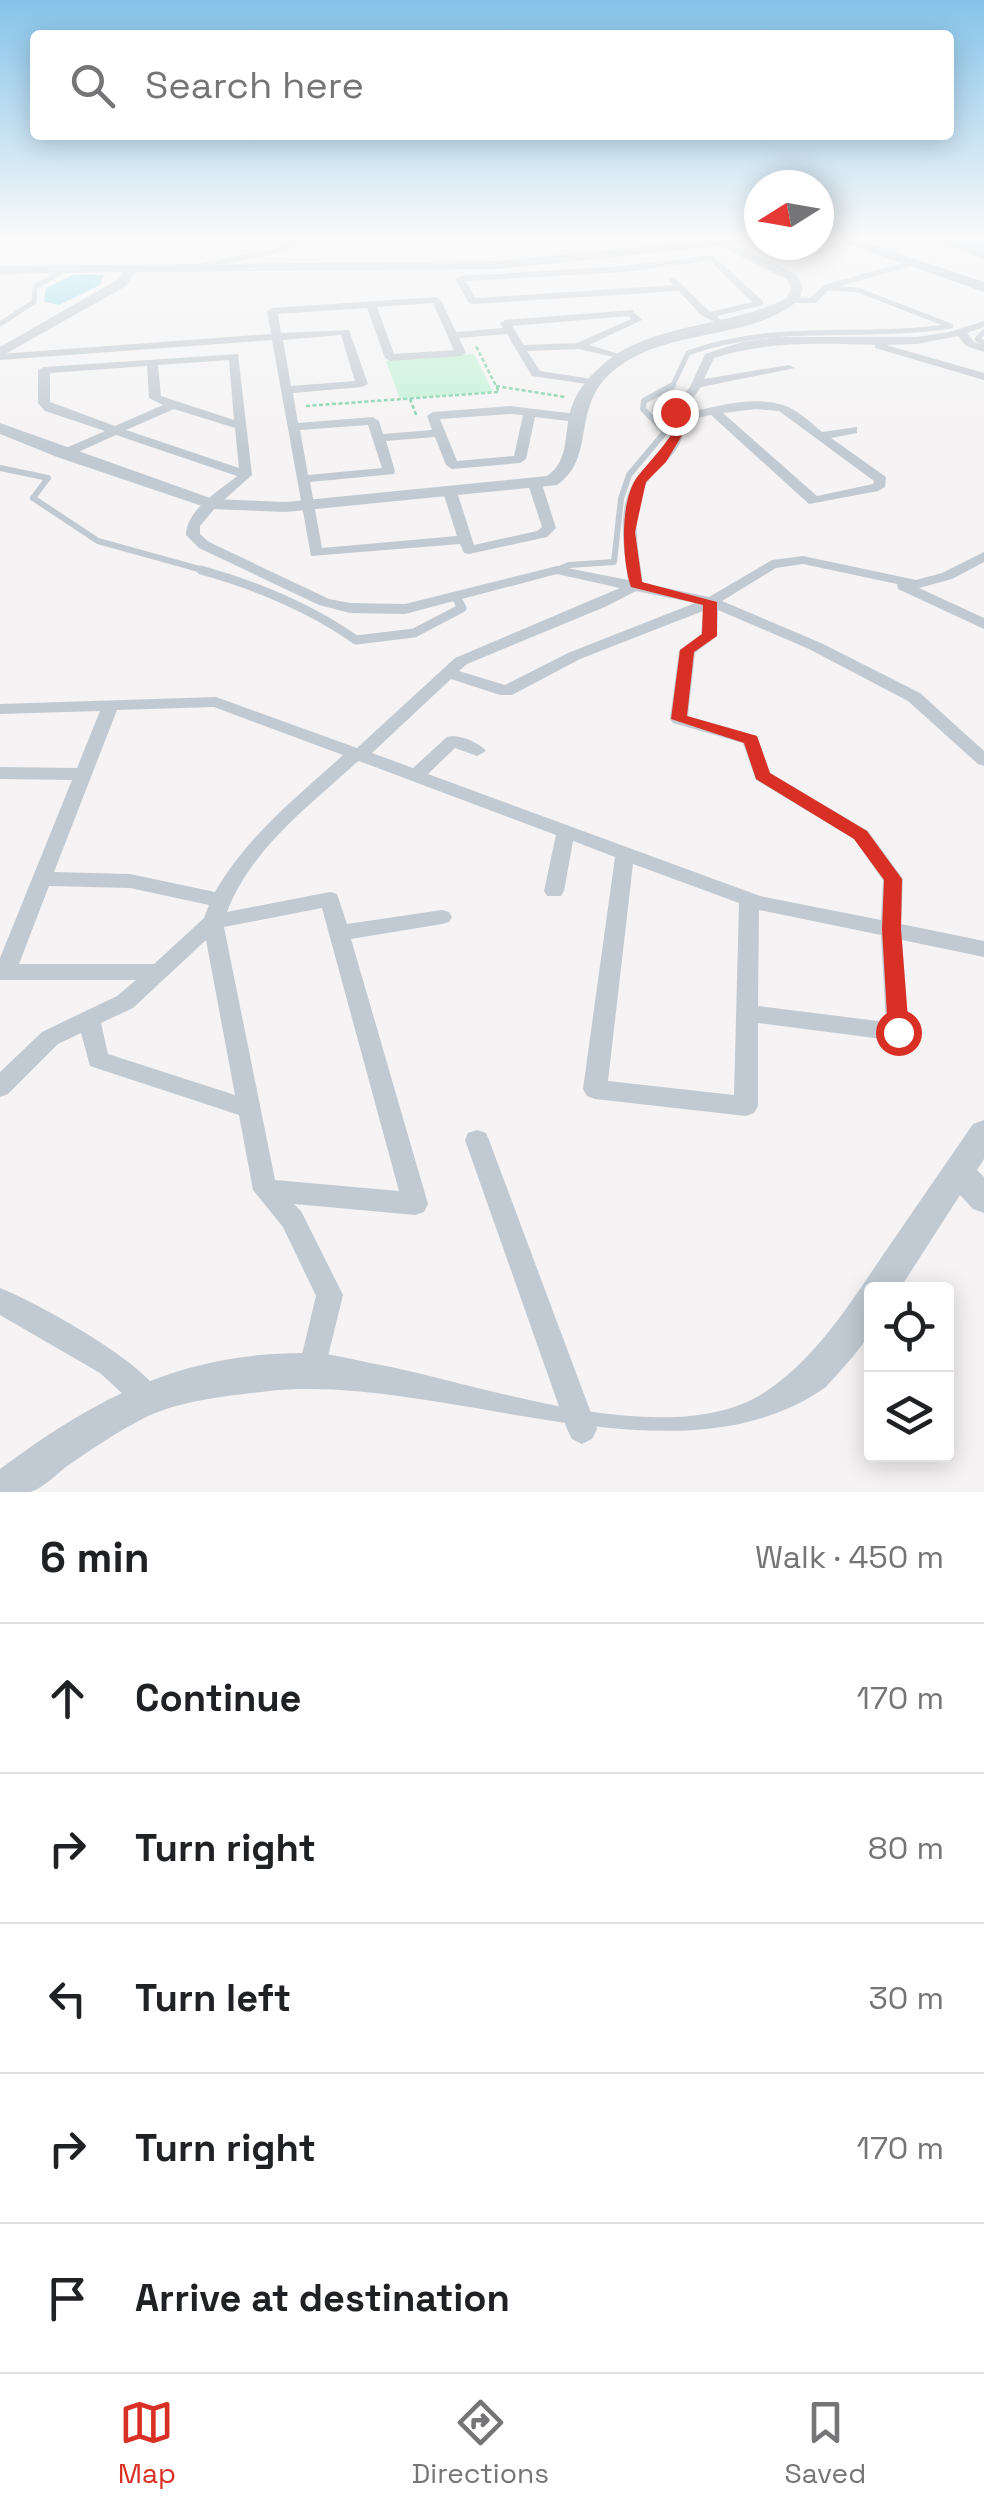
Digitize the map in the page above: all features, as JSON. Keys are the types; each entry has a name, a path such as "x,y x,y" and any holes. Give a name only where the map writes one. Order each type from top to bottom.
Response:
{"street":[{"path":"0,355 76,310"},
{"path":"291,310 272,311 316,553 465,539"},
{"path":"373,310 390,358 461,353 441,310"},
{"path":"704,310 714,319"},
{"path":"0,428 63,454 211,504 254,508 308,505 535,484 562,476 568,469 581,400 594,382 622,358 739,310"},
{"path":"714,319 775,310"},
{"path":"579,346 637,320 632,313 505,322 536,374 594,382"},
{"path":"636,584 629,532 640,480 674,444 679,432 674,418 679,404 696,384 709,356 754,341 962,334 984,324"},
{"path":"453,335 511,331"},
{"path":"0,355 345,332 362,384 286,390"},
{"path":"962,334 970,344 984,346"},
{"path":"867,340 984,377"},
{"path":"520,348 579,346 622,358"},
{"path":"354,357 389,355"},
{"path":"234,356 246,475 50,408 44,402 44,370 234,356"},
{"path":"152,362 155,398 241,426"},
{"path":"696,384 789,368"},
{"path":"674,418 715,412 767,405 782,408 881,480 878,487 814,501 715,412"},
{"path":"63,454 173,406"},
{"path":"529,415 520,460 452,465 433,416 510,410 576,418"},
{"path":"294,427 373,421 389,471 303,479"},
{"path":"818,436 853,430"},
{"path":"378,438 440,433"},
{"path":"246,475 192,525 193,535 218,552 324,602 350,608 406,609 541,571 558,570 636,584 710,602 815,646 914,697 984,760"},
{"path":"450,492 469,550 542,534 549,528 535,484"},
{"path":"899,583 932,581 984,556"},
{"path":"448,673 506,691 574,656 710,602 784,560 803,560 899,583 984,624"},
{"path":"0,1087 50,1038 125,1002 159,972 216,911 274,823 350,758 362,754 461,661 636,584"},
{"path":"710,602 709,636 687,650 679,719 752,740 762,776 860,835 893,879 898,1032 749,1013"},
{"path":"0,710 216,702 749,899 984,949"},
{"path":"112,704 2,972 159,972"},
{"path":"417,774 453,741 478,751"},
{"path":"0,773 84,774"},
{"path":"554,891 566,830"},
{"path":"625,853 595,1088 746,1106 749,899"},
{"path":"42,879 130,881 216,911 330,900 415,1204 265,1190"},
{"path":"216,911 265,1190 292,1219 330,1295 312,1371"},
{"path":"340,933 442,917"},
{"path":"89,1019 98,1060 250,1109"},
{"path":"884,1282 984,1133"},
{"path":"477,1140 582,1429"},
{"path":"958,1172 984,1199"},
{"path":"0,1301 110,1363 148,1398"},
{"path":"1,1492 53,1452 148,1398 219,1381 312,1371 450,1396 609,1435 663,1437 737,1426 778,1406 848,1335 864,1312"}],"lane":[{"path":"0,324 22,310"},
{"path":"558,570 568,565 614,562 620,499 629,475 664,432 643,409 644,401 672,387 688,353 760,331 879,332 951,326 909,310"},
{"path":"984,332 977,339 984,346"},
{"path":"0,468 48,478 33,498 98,541 254,585 269,596 322,616 356,640 414,633 462,608 456,597"}],"path":[{"path":"301,407 499,392 470,334"},
{"path":"496,386 572,398"}],"green space":[{"path":"474,354 493,392 400,399 386,361"}],"route":[{"path":"675,412 679,432 662,460 640,480 629,532 636,584 710,602 709,636 687,650 679,719 752,740 762,776 860,835 893,879 898,1032"}]}
